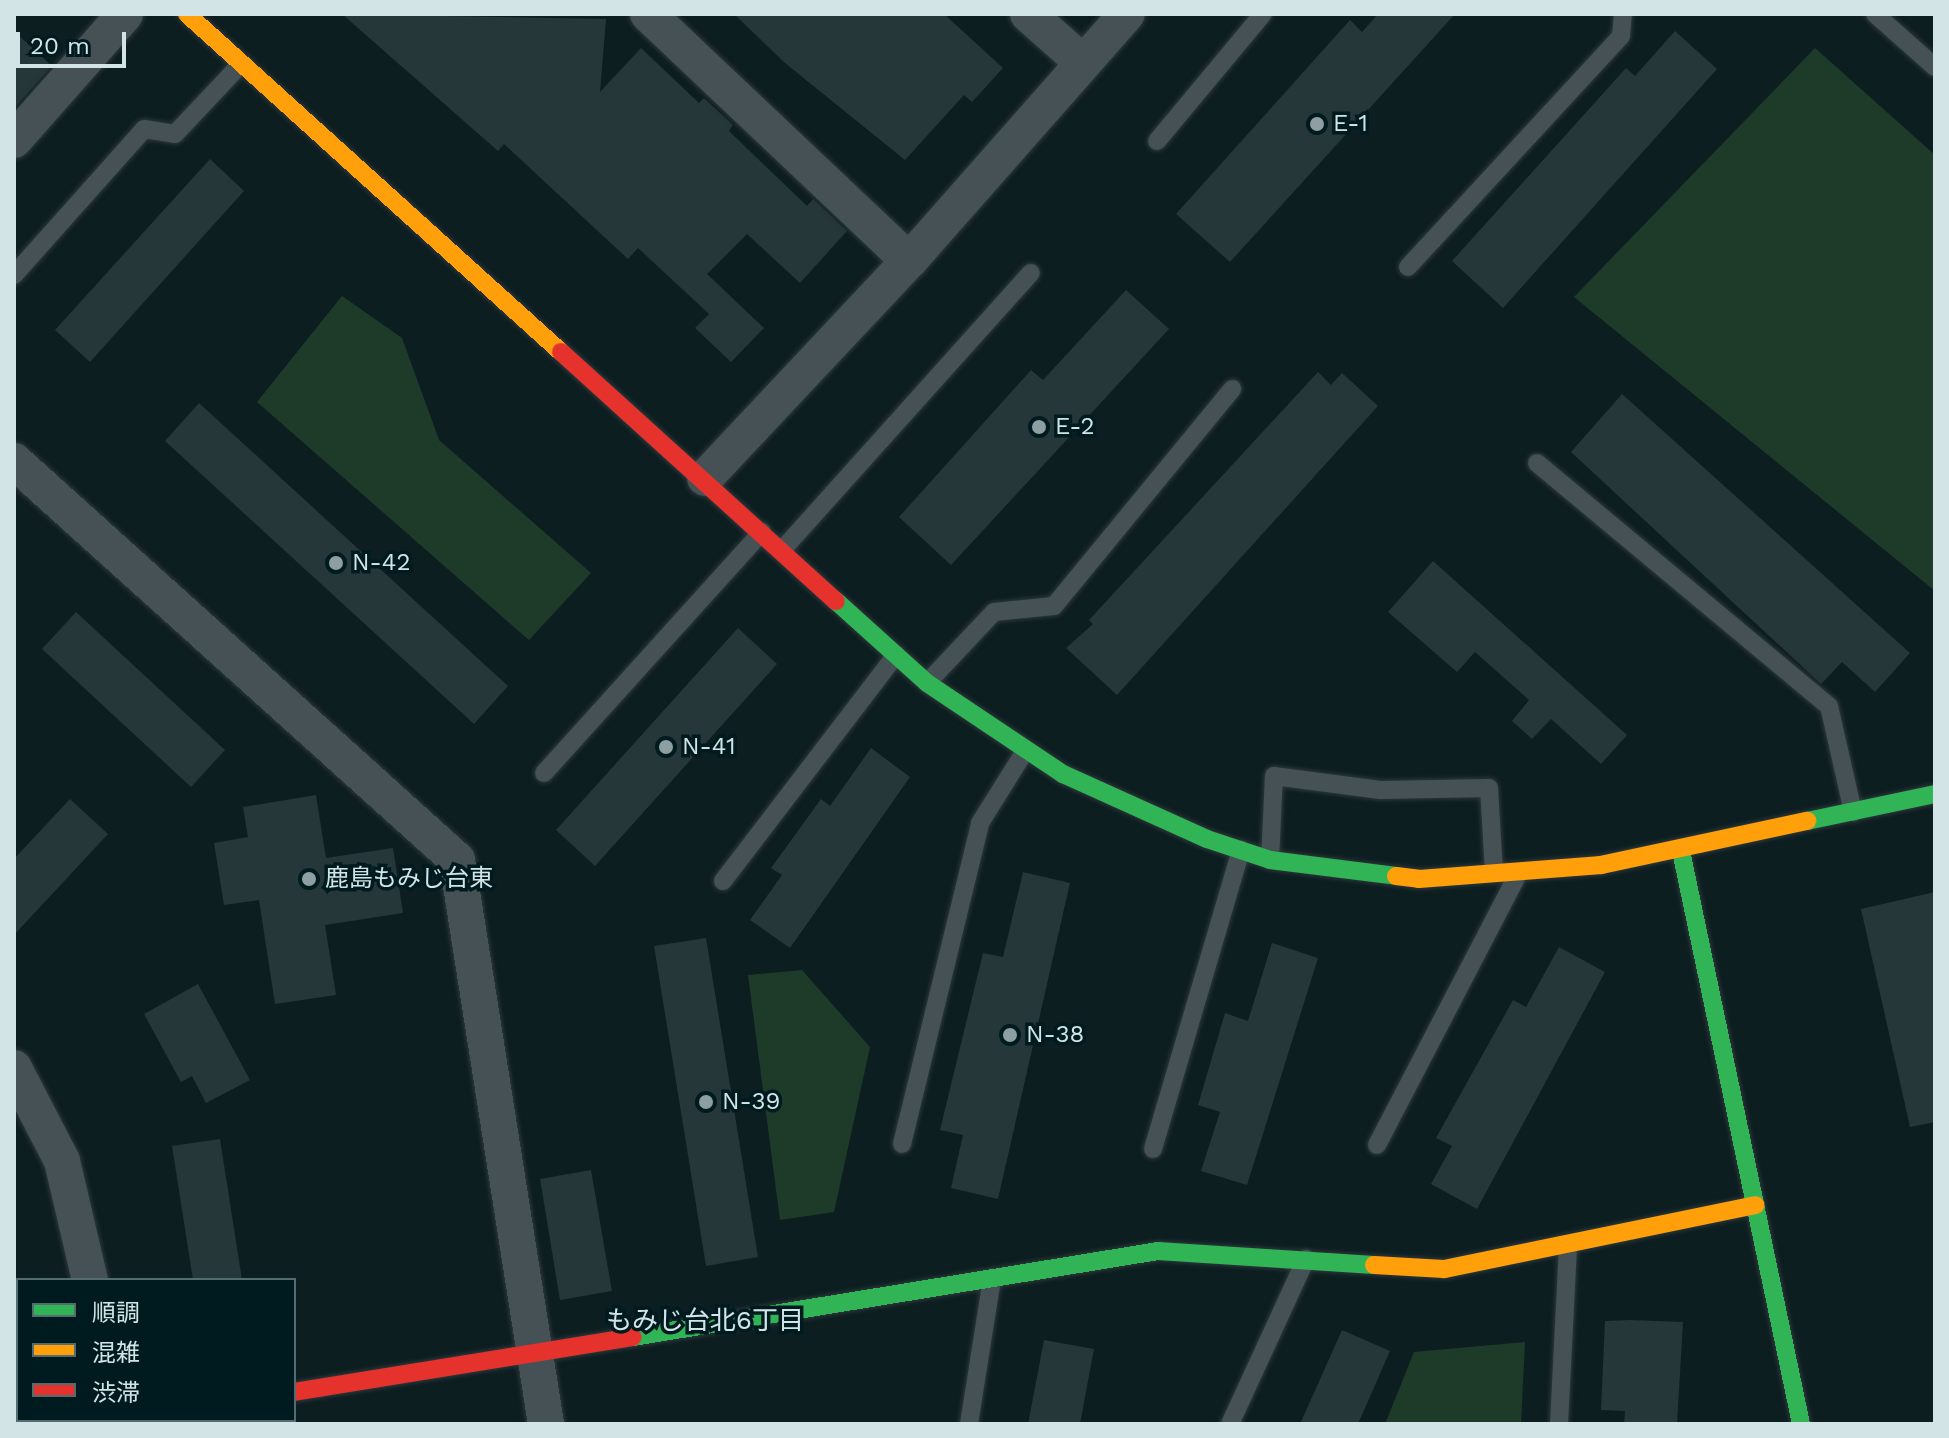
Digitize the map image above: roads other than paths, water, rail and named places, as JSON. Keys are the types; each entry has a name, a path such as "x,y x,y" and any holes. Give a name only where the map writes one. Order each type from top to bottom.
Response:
{"street":[{"path":"14,140 125,14"},
{"path":"187,14 240,65 705,478 927,683 1063,774 1270,860 1419,879 1601,865 1681,851 1935,794"},
{"path":"648,14 909,261"},
{"path":"1028,14 1082,62"},
{"path":"705,478 909,261 1127,14"},
{"path":"14,461 457,860 546,1424"},
{"path":"1681,851 1801,1424"},
{"path":"14,1068 62,1161 90,1278"},
{"path":"296,1392 1158,1251 1444,1269 1756,1205"}],"lane":[{"path":"1157,141 1263,14"},
{"path":"1408,267 1621,36 1623,14"},
{"path":"1875,14 1935,67"},
{"path":"14,275 144,129 175,134 240,65"},
{"path":"783,549 1031,273"},
{"path":"927,683 994,612 1054,606 1232,389"},
{"path":"1537,463 1829,706 1853,812"},
{"path":"544,773 763,532"},
{"path":"723,881 896,654"},
{"path":"902,1144 980,823 1025,751"},
{"path":"1270,860 1274,776 1380,790 1489,788 1494,873"},
{"path":"1153,1149 1241,850"},
{"path":"1377,1145 1519,871"},
{"path":"1559,1424 1568,1244"},
{"path":"1230,1424 1306,1258"},
{"path":"969,1424 992,1278"}],"place":[{"name":"E-1","path":"1317,124"},
{"name":"E-2","path":"1039,427"},
{"name":"N-42","path":"336,563"},
{"name":"N-41","path":"666,747"},
{"name":"鹿島もみじ台東","path":"309,879"},
{"name":"N-38","path":"1010,1035"},
{"name":"N-39","path":"706,1102"}],"district":[{"name":"もみじ台北6丁目","path":"705,1321"}]}
